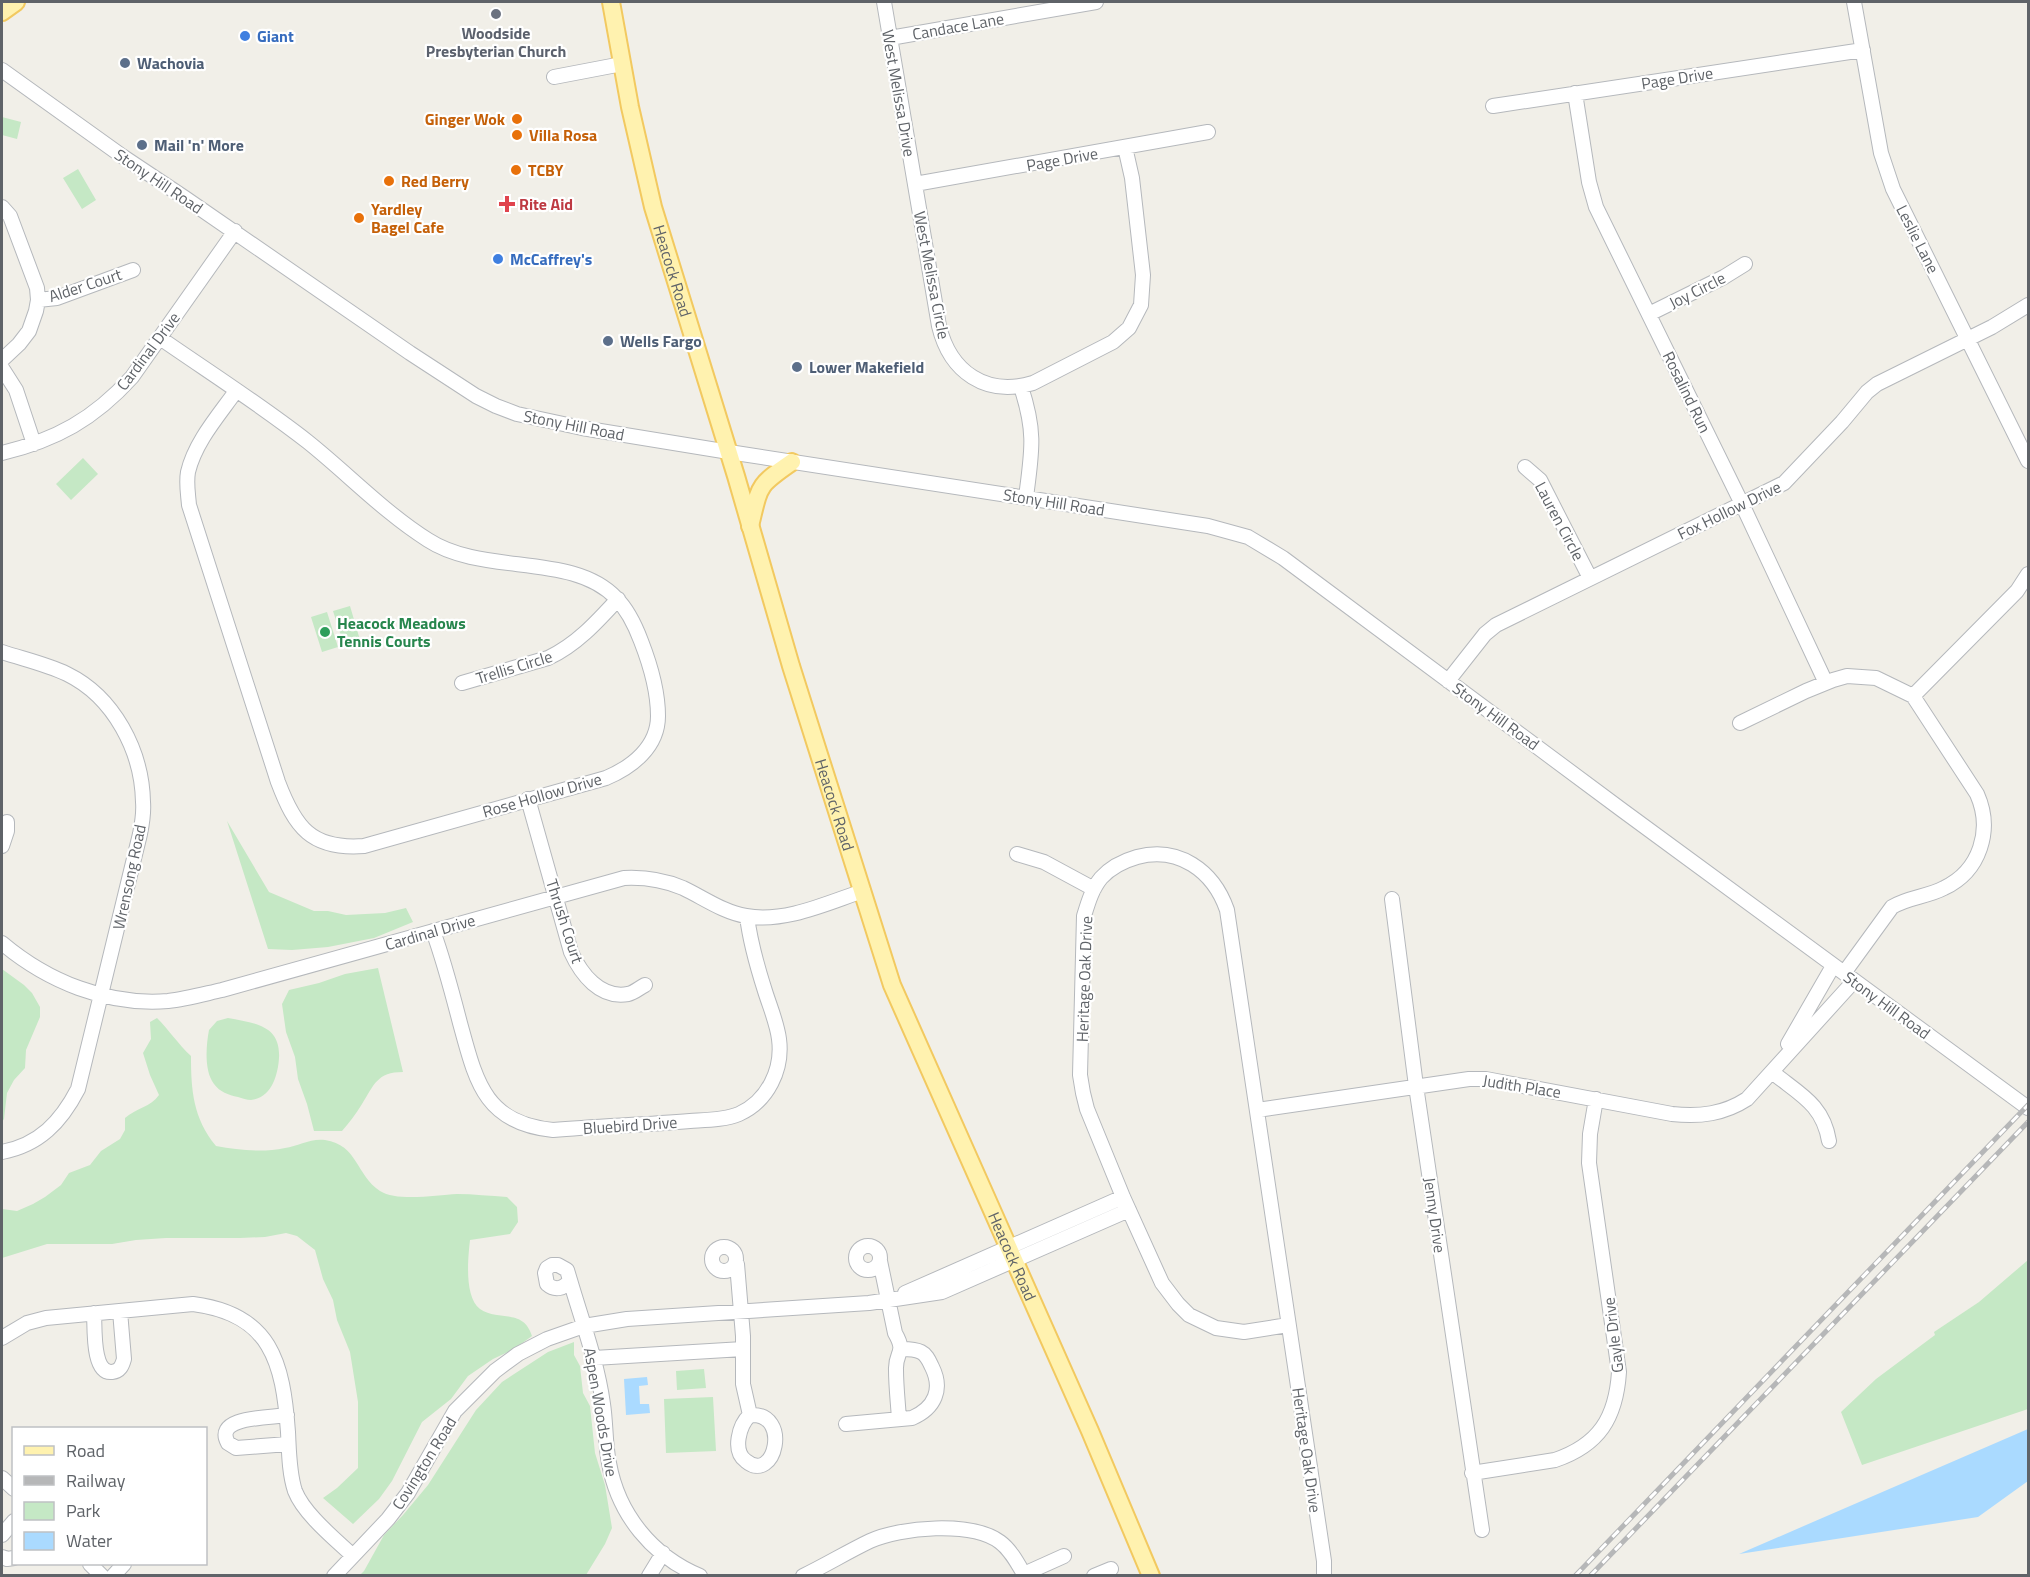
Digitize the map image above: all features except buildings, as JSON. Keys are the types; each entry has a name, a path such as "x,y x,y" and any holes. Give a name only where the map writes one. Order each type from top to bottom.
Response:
{"main road":[{"path":"2,12 16,2"},
{"name":"Heacock Road","path":"611,2 632,118 653,207 729,452 791,666 892,985 959,1133 1151,1575"},
{"path":"750,526 759,488 765,480 792,462"}],"street":[{"name":"West Melissa Drive","path":"884,2 915,184"},
{"name":"Candace Lane","path":"890,38 1096,2"},
{"name":"Leslie Lane","path":"1854,2 1885,170 2028,461"},
{"name":"Page Drive","path":"1492,106 1863,50"},
{"path":"554,77 622,64"},
{"name":"Stony Hill Road","path":"2,70 122,156 235,231 410,353 476,396 517,414 729,452 1208,526 1248,537 1284,558 2028,1108"},
{"name":"Rosalind Run","path":"1575,93 1591,190 1596,207 1742,504 1826,683"},
{"name":"Page Drive","path":"915,184 1208,132"},
{"path":"1026,497 1033,440 1028,408 1021,387 1113,342 1124,334 1137,315 1143,293 1143,275 1125,147"},
{"name":"West Melissa Circle","path":"915,184 939,326 947,350 973,378 1000,387 1021,387"},
{"path":"2,207 10,216 16,231 37,288 38,300 29,330 19,344 2,360"},
{"name":"Cardinal Drive","path":"2,453 34,444 65,431 101,408 132,377 235,231"},
{"name":"Joy Circle","path":"1649,314 1724,277 1745,264"},
{"name":"Alder Court","path":"38,300 57,298 133,270"},
{"name":"Fox Hollow Drive","path":"1448,681 1485,634 1496,625 1784,483 1867,392 1877,384 1967,339 2028,305"},
{"name":"Rose Hollow Drive","path":"160,338 298,434 409,527 438,546 465,556 574,574 601,585 618,599 636,628 656,693 658,719 651,741 639,758 616,774 357,846 344,847 323,842 294,819 278,782 189,505 187,486 192,460 200,444 236,391"},
{"path":"2,368 16,390 34,444"},
{"name":"Lauren Circle","path":"1525,467 1540,480 1590,578"},
{"path":"1913,696 2017,591 2028,574"},
{"name":"Trellis Circle","path":"462,683 548,658 560,652 600,619 618,599"},
{"name":"Wrensong Road","path":"2,652 49,667 78,680 108,707 120,723 134,753 142,787 143,812 140,834 78,1089 70,1105 52,1128 27,1145 2,1152"},
{"path":"1740,723 1826,683 1847,676 1869,677 1888,682 1913,696 1977,795 1984,816 1983,842 1972,865 1953,884 1931,894 1903,901 1892,908 1843,973"},
{"name":"Thrush Court","path":"528,799 571,952 577,964 598,988 620,994 631,993 645,985"},
{"path":"2,846 7,831 7,822"},
{"path":"1017,854 1044,862 1094,889"},
{"name":"Heritage Oak Drive","path":"1288,1325 1258,1330 1228,1331 1204,1324 1189,1315 1178,1304 1162,1283 1087,1109 1080,1075 1084,916 1094,889 1102,878 1120,864 1145,855 1170,855 1191,863 1214,884 1227,910 1324,1561 1324,1575"},
{"name":"Cardinal Drive","path":"2,943 30,966 53,978 102,995 151,1001 189,998 604,882 636,877 669,883 717,907 747,916 777,916 805,910 863,891"},
{"name":"Jenny Drive","path":"1392,898 1416,1086 1482,1530"},
{"name":"Bluebird Drive","path":"433,931 472,1068 482,1089 498,1109 510,1118 535,1128 554,1130 732,1116 750,1108 759,1100 774,1079 780,1049 776,1025 751,944 747,916"},
{"name":"Judith Place","path":"1772,1072 1843,973"},
{"name":"Judith Place","path":"1257,1110 1416,1086 1486,1079 1672,1114 1702,1116 1713,1114 1747,1099 1772,1072 1843,973"},
{"path":"1772,1072 1816,1107 1826,1124 1829,1141"},
{"name":"Gayle Drive","path":"1472,1473 1555,1460 1576,1451 1590,1442 1603,1428 1615,1404 1619,1372 1589,1163 1590,1134 1596,1099"},
{"name":"Covington Road","path":"334,1575 388,1519 408,1493 447,1424 477,1387 526,1349 566,1331 627,1319 888,1300 942,1292 1011,1254 1126,1203"},
{"path":"880,1261 895,1333 901,1342 902,1349 895,1367 899,1419"},
{"path":"737,1264 744,1396 750,1415"},
{"path":"570,1280 584,1326"},
{"path":"2,1338 27,1323 46,1318 193,1304 213,1307 239,1318 258,1333 272,1351 282,1379 292,1478 300,1501 353,1556"},
{"path":"94,1313 98,1364 105,1371 110,1372 117,1371 124,1359 120,1311"},
{"name":"Aspen Woods Drive","path":"584,1326 594,1358 603,1404 609,1462 615,1487 629,1518 663,1553 694,1574"},
{"path":"594,1358 743,1349"},
{"path":"846,1424 912,1418 921,1414 936,1395 938,1382 928,1358 921,1352 902,1349"},
{"path":"287,1415 234,1422 226,1429 225,1435 228,1443 236,1448 288,1444"},
{"path":"2,1535 12,1523"},
{"path":"803,1575 817,1572 870,1541 902,1532 960,1528 985,1533 1000,1541 1014,1557 1024,1575 1064,1556"},
{"path":"649,1575 663,1553"},
{"path":"1094,1575 1111,1569"}],"green space":[{"path":"2,117 21,122 17,139 2,135"},
{"path":"78,169 96,200 82,209 63,178"},
{"path":"83,458 98,474 71,500 56,484"},
{"name":"Heacock Meadows Tennis Courts","path":"350,606 360,640 344,645 333,611"},
{"name":"Heacock Meadows Tennis Courts","path":"327,612 338,647 322,652 311,617"},
{"path":"227,821 269,892 314,911 346,915 385,913 406,908 413,922 374,938 328,947 268,949"},
{"path":"378,968 403,1072 387,1074 377,1081 342,1131 314,1131 298,1079 295,1057 286,1032 282,1004 289,990 345,974"},
{"path":"2,969 32,993 40,1007 40,1017 26,1050 25,1068 14,1080 7,1093 2,1122"},
{"path":"157,1018 191,1056 192,1080 198,1114 202,1125 216,1146 259,1151 276,1150 315,1140 325,1140 336,1143 351,1154 372,1184 387,1194 407,1197 457,1194 507,1197 517,1207 518,1222 510,1234 470,1240 469,1287 471,1296 480,1309 523,1322 532,1336 468,1376 451,1399 422,1422 392,1481 379,1499 353,1524 323,1498 358,1468 358,1402 350,1352 337,1320 333,1300 323,1279 315,1250 297,1236 286,1233 265,1237 166,1238 112,1244 47,1244 2,1258 2,1209 17,1211 33,1204 61,1185 69,1173 90,1165 101,1151 120,1139 125,1130 125,1118 152,1102 159,1095 143,1053 151,1039 150,1022"},
{"path":"228,1018 264,1027 275,1038 279,1058 277,1071 269,1090 258,1098 249,1100 228,1094 219,1089 211,1079 207,1058 209,1030 217,1021"},
{"path":"2028,1260 2028,1409 1862,1465 1841,1412 1876,1379 1935,1335 1934,1332 1979,1302"},
{"path":"574,1342 574,1355 580,1366 583,1393 590,1406 595,1453 605,1485 612,1528 586,1575 360,1575 384,1535 428,1485 476,1410 502,1382 548,1352"},
{"path":"704,1369 706,1388 677,1390 676,1371"},
{"path":"713,1397 716,1451 666,1453 664,1399"}],"water":[{"path":"647,1377 648,1385 639,1386 640,1404 649,1404 650,1413 626,1415 624,1379"},
{"path":"2028,1429 2028,1481 1978,1517 1739,1554"}],"railway":[{"path":"1575,1576 2028,1105"},
{"path":"1590,1576 2028,1122"}],"place":[{"name":"Woodside Presbyterian Church","path":"496,14"},
{"name":"Giant","path":"245,36"},
{"name":"Wachovia","path":"125,63"},
{"name":"Ginger Wok","path":"517,119"},
{"name":"Villa Rosa","path":"517,135"},
{"name":"Mail 'n' More","path":"142,145"},
{"name":"TCBY","path":"516,170"},
{"name":"Red Berry","path":"389,181"},
{"name":"Rite Aid","path":"507,204"},
{"name":"Yardley Bagel Cafe","path":"359,218"},
{"name":"McCaffrey's","path":"498,259"},
{"name":"Wells Fargo","path":"608,341"},
{"name":"Lower Makefield","path":"797,367"},
{"name":"Heacock Meadows Tennis Courts","path":"325,632"}]}
